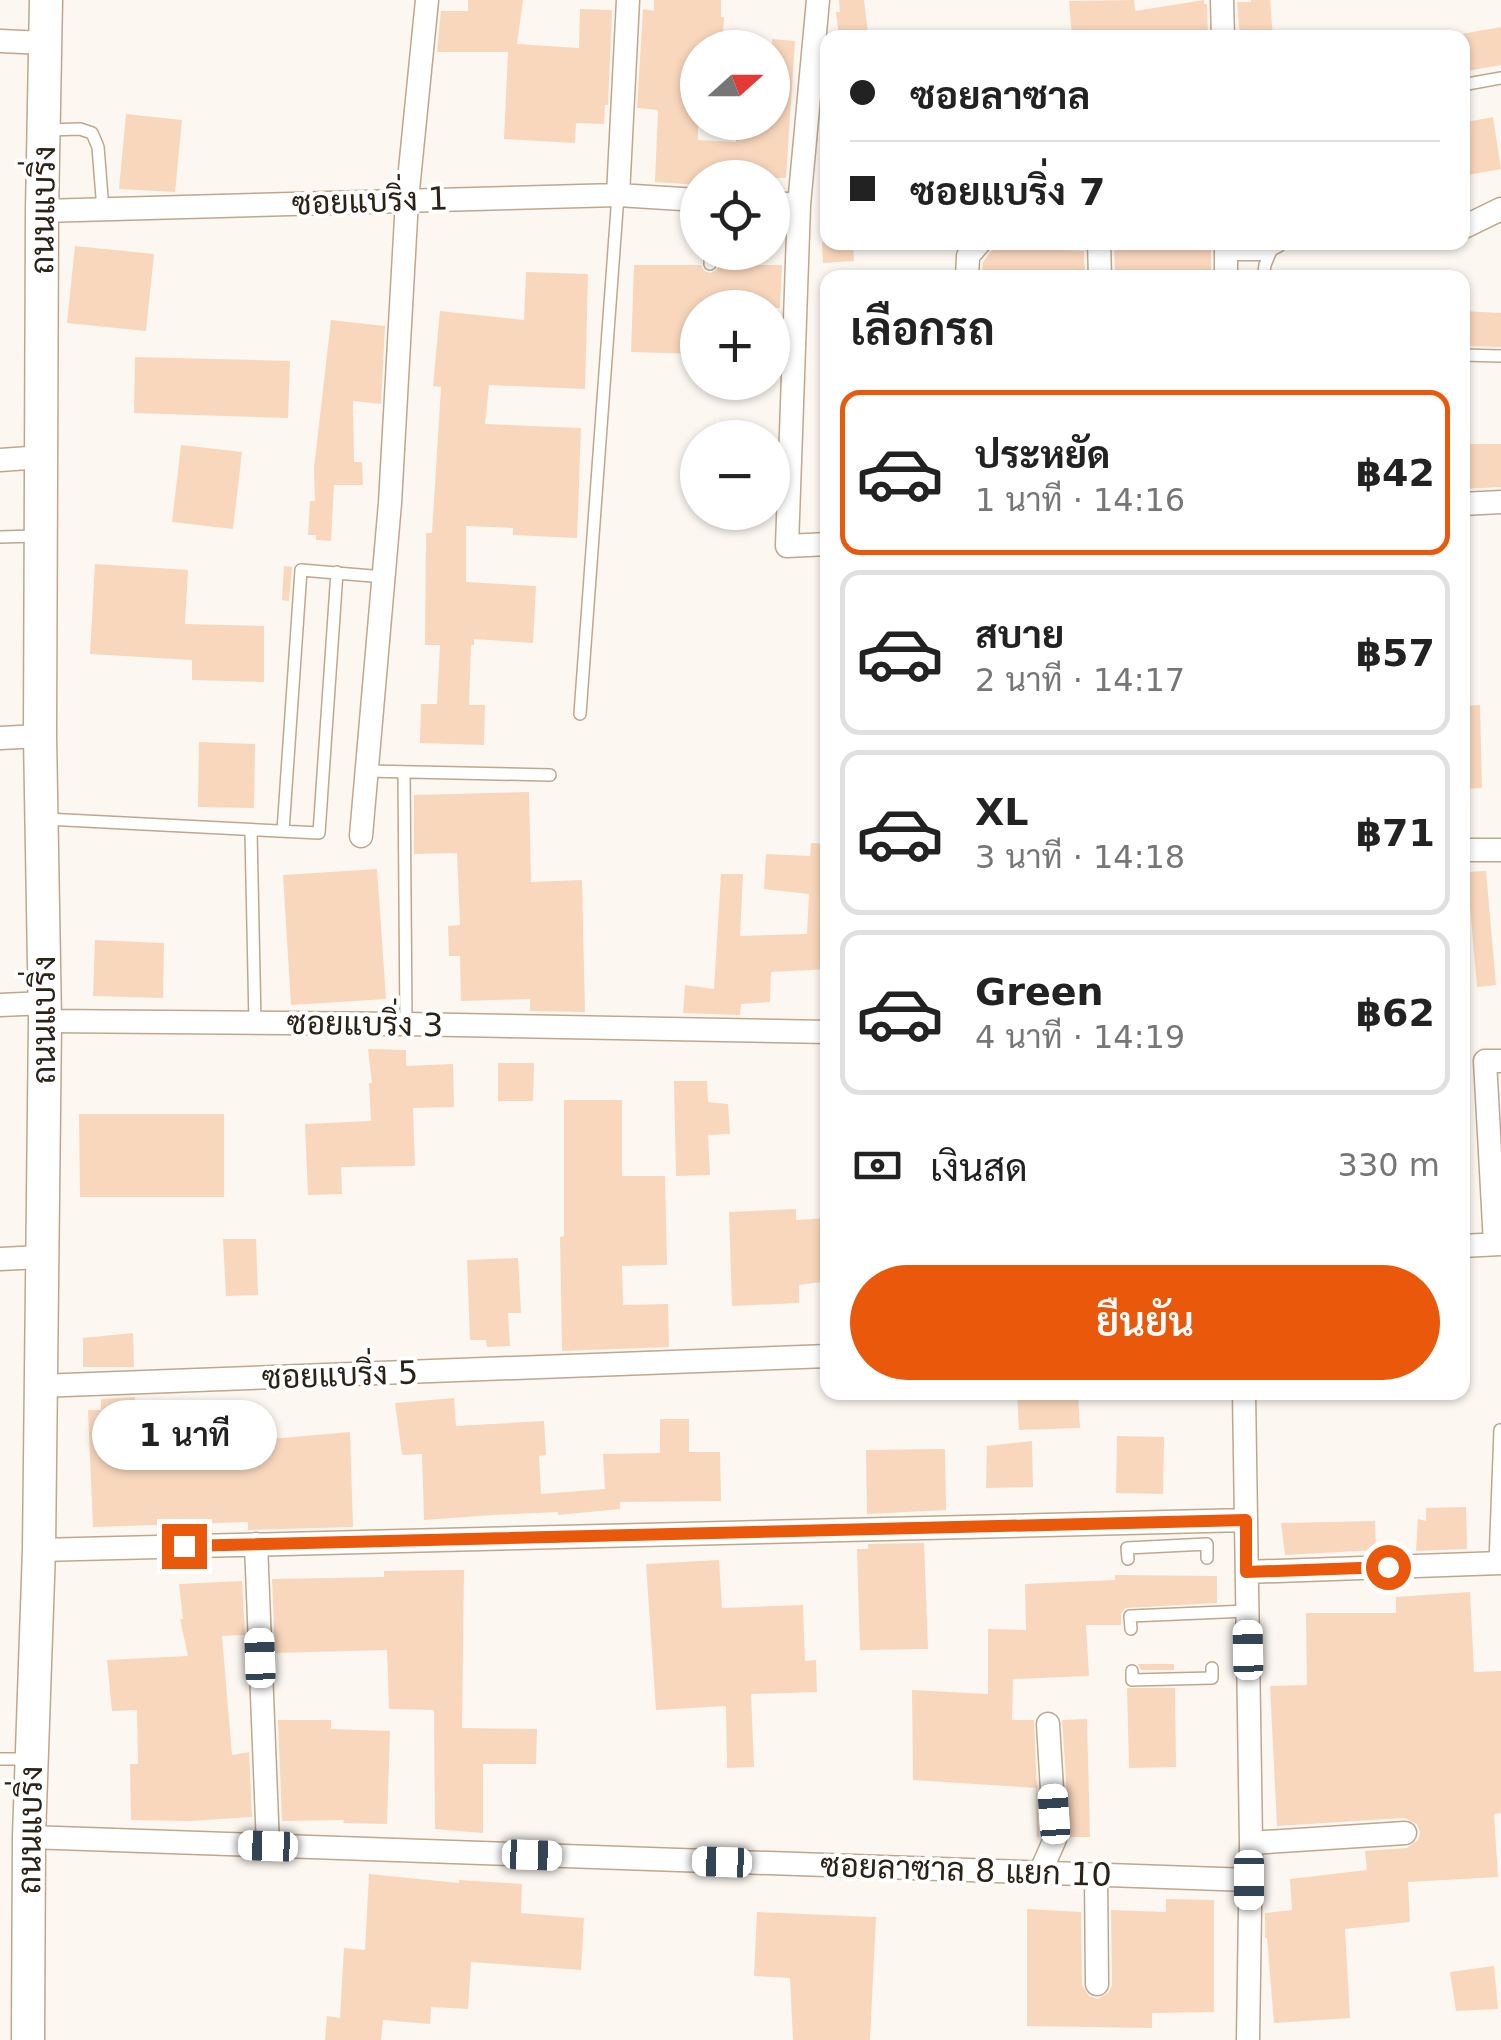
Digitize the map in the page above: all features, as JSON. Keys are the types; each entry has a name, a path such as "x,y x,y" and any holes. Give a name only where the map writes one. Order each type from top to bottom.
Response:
{"main road":[{"name":"ถนนแบริ่ง","path":"28,2040 29,1837 16,1759 38,1550 45,1012 40,736 46,0"}],"street":[{"path":"361,836 390,503 407,200 428,0"},
{"path":"618,195 628,0"},
{"path":"818,0 800,204 787,546 820,544"},
{"path":"1222,0 1222,30"},
{"path":"0,41 45,42"},
{"name":"ซอยแบริ่ง 1","path":"42,211 618,195 680,199"},
{"path":"790,204 800,204"},
{"path":"1470,224 1501,210"},
{"path":"0,460 42,457"},
{"path":"1470,504 1501,502"},
{"path":"0,738 40,736"},
{"path":"1470,850 1501,850"},
{"name":"ซอยแบริ่ง 3","path":"0,1005 45,1012 255,1023 820,1032"},
{"path":"1470,1246 1498,1244 1485,1061 1501,1061"},
{"path":"0,1259 40,1258"},
{"name":"ซอยแบริ่ง 5","path":"39,1386 820,1356"},
{"path":"1244,1400 1251,1843 1248,2040"},
{"path":"38,1550 1246,1520"},
{"path":"256,1544 268,1846"},
{"path":"1246,1572 1498,1563"},
{"path":"1040,1873 1055,1839 1048,1724"},
{"path":"1251,1843 1405,1833"},
{"name":"ซอยลาซาล 8 แยก 10","path":"29,1837 1249,1880"},
{"path":"1096,1875 1097,1984"}],"lane":[{"path":"1470,84 1501,78"},
{"path":"44,130 92,133 98,147 103,210"},
{"path":"580,714 618,195"},
{"path":"1470,355 1501,356"},
{"path":"0,537 42,536"},
{"path":"283,830 301,570 384,577"},
{"path":"41,819 319,833 336,572"},
{"path":"366,771 550,775"},
{"path":"404,772 406,1024"},
{"path":"251,831 255,1023"},
{"path":"1498,1563 1500,1430"},
{"path":"1128,1559 1127,1548 1207,1544 1207,1558"},
{"path":"1130,1629 1130,1616 1210,1619 1247,1611"},
{"path":"1132,1671 1132,1680 1212,1678 1212,1668"}],"building":[{"path":"468,0 523,0 517,44 579,48 580,9 612,10 604,124 576,123 575,143 504,139 508,52 437,52 441,11 468,11"},
{"path":"654,0 721,0 723,30 680,30 680,140 788,140 787,160 680,160 680,184 655,182 658,110 637,108 643,9 654,11"},
{"path":"839,0 864,0 868,30 838,30 836,12 840,12"},
{"path":"1134,0 1135,11 1204,0 1208,30 1071,30 1069,1"},
{"path":"1270,0 1272,30 1239,30 1237,2"},
{"path":"1501,27 1501,65 1470,71 1470,33"},
{"path":"790,41 795,41 790,117"},
{"path":"126,114 182,120 175,192 119,189"},
{"path":"1493,117 1501,169 1470,175 1470,121"},
{"path":"75,246 154,254 146,331 67,323"},
{"path":"822,250 853,250 854,261 823,263"},
{"path":"992,250 1084,251 1085,270 982,270"},
{"path":"1114,250 1211,250 1211,270 1115,270"},
{"path":"634,265 680,265 680,270 710,273 782,270 781,290 680,290 680,353 631,352"},
{"path":"526,272 588,274 585,389 489,385 485,424 581,428 577,538 513,535 513,528 466,526 466,582 536,586 533,643 474,639 471,645 469,705 485,705 484,745 420,743 421,704 437,704 440,645 425,645 426,533 432,533 441,387 433,386 440,311 524,320"},
{"path":"1470,311 1501,313 1501,347 1470,346"},
{"path":"331,320 385,326 381,404 353,401 354,462 362,462 363,485 334,485 331,541 308,535 310,501 315,501 314,468"},
{"path":"135,357 290,361 288,418 134,413"},
{"path":"1470,444 1501,444 1501,487 1470,489"},
{"path":"181,445 242,452 233,529 172,522"},
{"path":"95,564 188,570 185,624 264,626 264,682 192,680 192,660 90,654"},
{"path":"284,566 292,567 289,601 282,600"},
{"path":"1480,705 1482,788 1470,789 1470,706"},
{"path":"199,742 255,744 254,808 198,807"},
{"path":"529,792 531,882 582,880 585,1012 530,1011 530,999 461,1001 460,956 449,956 448,926 460,925 457,853 414,854 414,795"},
{"path":"811,843 820,844 820,969 771,972 770,1002 741,1004 740,1015 683,1013 685,985 714,989 721,874 743,874 740,936 807,934 809,894 764,889 766,854 810,856"},
{"path":"377,869 386,999 291,1005 283,875"},
{"path":"1486,871 1496,985 1477,987 1470,872"},
{"path":"95,940 164,943 163,998 93,996"},
{"path":"368,1049 406,1050 406,1066 453,1064 454,1107 413,1108 415,1166 341,1167 342,1194 308,1195 305,1124 371,1121"},
{"path":"498,1063 534,1063 533,1101 498,1101"},
{"path":"674,1081 707,1081 708,1102 728,1104 730,1134 708,1135 710,1175 676,1176"},
{"path":"564,1100 622,1100 622,1176 665,1176 667,1265 622,1266 623,1305 668,1304 669,1347 562,1351"},
{"path":"79,1114 224,1114 224,1197 80,1197"},
{"path":"796,1209 796,1220 820,1218 820,1282 799,1285 799,1303 732,1306 729,1212"},
{"path":"223,1239 256,1239 258,1295 226,1296"},
{"path":"518,1258 521,1313 508,1313 510,1346 487,1347 486,1340 470,1340 467,1260"},
{"path":"133,1333 134,1367 83,1367 83,1338"},
{"path":"135,1397 135,1409 201,1408 201,1415 236,1414 237,1442 350,1432 353,1527 248,1530 248,1522 93,1527 88,1410 101,1410 101,1399"},
{"path":"454,1398 456,1426 544,1421 546,1455 539,1456 541,1494 605,1489 603,1454 660,1453 660,1419 689,1419 689,1452 720,1452 721,1501 620,1502 620,1509 558,1515 424,1520 422,1454 402,1455 395,1403"},
{"path":"1017,1400 1078,1400 1080,1428 1019,1430"},
{"path":"1117,1436 1164,1437 1163,1494 1116,1493"},
{"path":"1032,1441 1033,1487 986,1488 987,1446"},
{"path":"945,1449 946,1510 867,1514 866,1450"},
{"path":"1466,1507 1467,1549 1416,1551 1418,1519 1426,1521 1426,1508"},
{"path":"1375,1521 1376,1550 1285,1555 1281,1523"},
{"path":"924,1543 928,1649 860,1650 857,1549 868,1549 868,1544"},
{"path":"719,1560 722,1608 803,1605 805,1661 816,1660 817,1692 751,1694 754,1767 727,1768 726,1706 656,1710 646,1564"},
{"path":"464,1570 462,1728 537,1729 536,1764 483,1764 483,1833 435,1829 434,1710 389,1709 387,1650 275,1653 272,1579 384,1577 384,1571"},
{"path":"1115,1575 1217,1576 1217,1603 1126,1608 1121,1613 1121,1625 1086,1625 1089,1676 1013,1679 1012,1720 1034,1720 1039,1837 1036,1788 913,1780 912,1690 988,1694 988,1629 1026,1630 1025,1584 1115,1580"},
{"path":"242,1581 245,1635 222,1636 232,1755 249,1752 252,1817 131,1820 130,1764 138,1764 137,1710 112,1711 107,1660 188,1656 180,1619 179,1584"},
{"path":"1470,1592 1474,1672 1501,1671 1501,1813 1494,1814 1498,1877 1408,1882 1410,1922 1345,1929 1350,2018 1274,2023 1265,1913 1292,1910 1290,1879 1367,1870 1365,1851 1407,1848 1418,1840 1420,1833 1417,1824 1404,1818 1277,1826 1270,1686 1307,1685 1306,1613 1396,1613 1396,1597"},
{"path":"1138,1664 1174,1664 1174,1670 1141,1670"},
{"path":"1127,1688 1175,1688 1176,1767 1129,1768"},
{"path":"1087,1719 1090,1837 1070,1837 1062,1720"},
{"path":"278,1720 331,1720 331,1729 390,1731 387,1824 282,1821"},
{"path":"369,1874 459,1883 522,1884 521,1913 584,1918 581,1970 471,1962 468,2009 431,2007 430,2024 383,2020 381,2040 325,2040 327,2016 340,2018 344,1948 365,1950"},
{"path":"1166,1899 1214,1900 1214,2012 1152,2013 1152,2028 1027,2026 1027,1909 1081,1912 1082,1985 1089,1996 1098,1999 1112,1985 1111,1910 1166,1912"},
{"path":"757,1912 876,1917 870,2040 793,2040 790,1978 754,1976"},
{"path":"1494,1966 1498,2009 1456,2011 1450,1972"}],"route":[{"path":"184,1546 1246,1520 1246,1572 1388,1567"}]}
